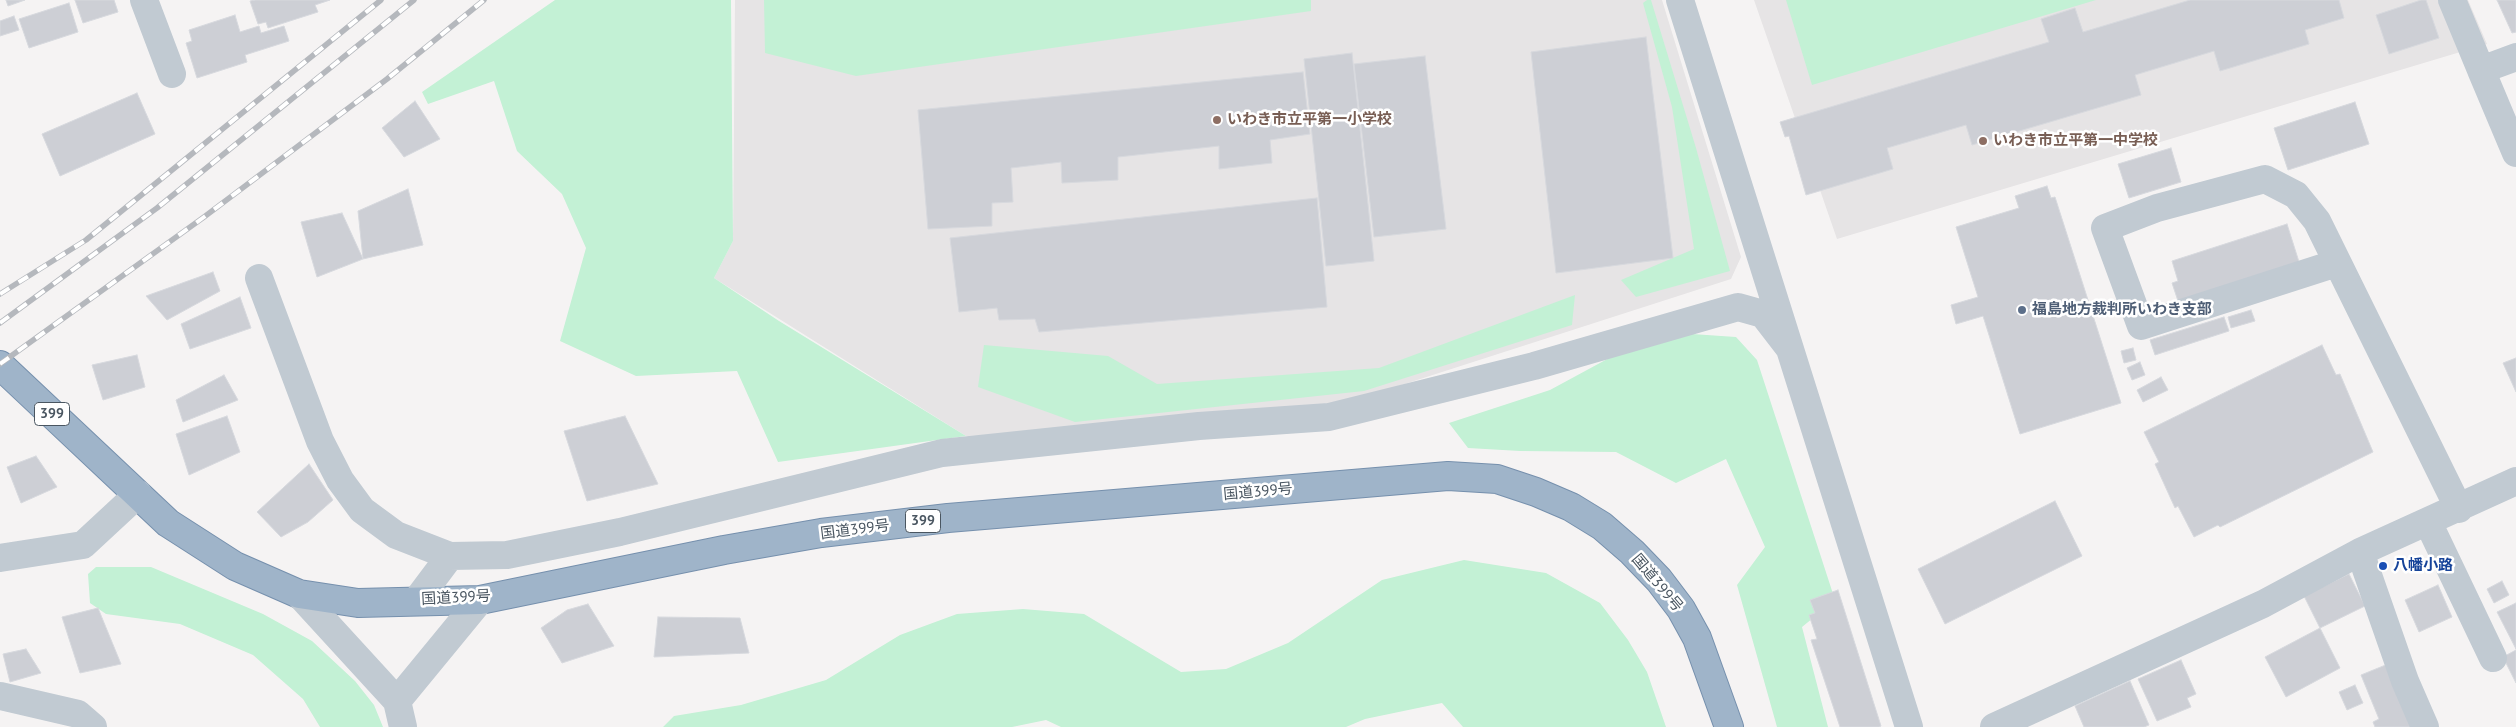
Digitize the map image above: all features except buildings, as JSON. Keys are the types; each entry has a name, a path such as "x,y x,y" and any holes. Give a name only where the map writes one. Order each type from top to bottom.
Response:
{"highway":[{"name":"国道399号","path":"0,365 168,523 235,566 299,594 358,603 417,600 480,600 724,550 821,533 948,518 1448,476 1497,479 1536,492 1571,507 1602,526 1632,552 1659,580 1681,609 1698,638 1729,727"}],"street":[{"path":"144,0 172,74"},
{"path":"1680,0 1909,727"},
{"path":"2452,0 2516,153"},
{"path":"2481,70 2516,57"},
{"path":"2336,263 2141,326 2105,228 2157,208 2265,179 2296,195 2317,221 2336,263 2459,509"},
{"path":"260,278 320,442 340,480 362,510 396,535 450,556 507,555 526,552 620,532 942,453 1199,426 1329,417 1534,366 1738,307 1763,314 1790,349"},
{"path":"1994,727 2263,604 2360,552 2459,509 2516,481"},
{"path":"0,558 83,545 138,494"},
{"path":"2428,522 2493,658"},
{"path":"2360,552 2405,681 2425,727"},
{"path":"417,600 450,556"},
{"path":"299,594 397,701 403,727"},
{"path":"397,701 480,600"},
{"path":"0,696 78,714 93,727"}],"shaded area":[{"name":"いわき市立平第一小学校","path":"735,0 1662,0 1741,257 1731,279 1355,400 1305,408 1055,434 966,436 714,278 733,241"},
{"name":"いわき市立平第一中学校","path":"1754,0 2468,0 2487,44 1837,239"}],"green space":[{"path":"555,0 731,0 733,241 714,278 779,321 966,436 778,462 737,371 636,376 560,341 586,248 562,194 517,151 494,81 428,104 422,92"},
{"path":"764,0 1311,0 1311,11 856,76 765,53"},
{"path":"1651,0 1696,148 1730,271 1636,297 1621,280 1694,249 1672,107 1643,3"},
{"path":"1786,0 2096,0 1812,85"},
{"path":"1575,295 1572,325 1364,391 1075,422 978,387 984,345 1108,356 1157,384 1379,368"},
{"path":"1692,334 1736,337 1757,360 1835,600 1802,627 1828,727 1777,727 1737,585 1765,547 1726,459 1676,483 1616,452 1520,451 1468,448 1449,423 1550,390 1611,357"},
{"path":"1464,560 1546,573 1600,603 1628,640 1647,672 1666,727 1463,727 1442,703 1365,719 1346,727 1061,727 1046,720 1012,727 663,727 674,716 741,705 826,680 900,635 957,614 1023,609 1084,614 1181,672 1226,669 1288,643 1382,580"},
{"path":"96,567 151,567 263,614 312,641 355,681 374,705 383,727 320,727 303,699 253,655 180,624 106,614 90,603 88,574"}],"railway":[{"path":"0,294 86,240 381,0"},
{"path":"0,323 157,208 414,0"},
{"path":"0,364 204,217 387,79 484,0"}],"place":[{"name":"いわき市立平第一小学校","path":"1217,120"},
{"name":"いわき市立平第一中学校","path":"1983,141"},
{"name":"福島地方裁判所いわき支部","path":"2022,310"},
{"name":"八幡小路","path":"2383,566"}]}
